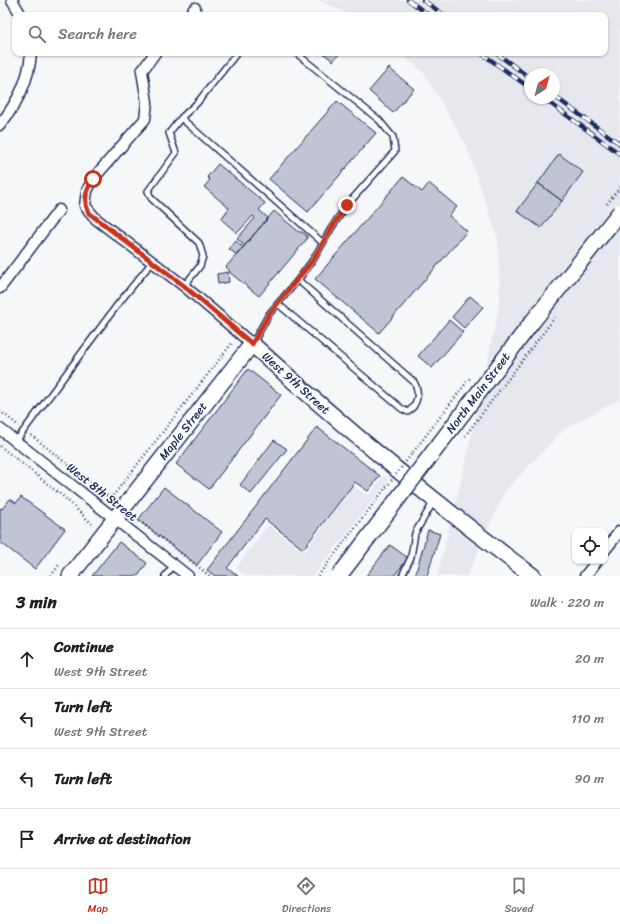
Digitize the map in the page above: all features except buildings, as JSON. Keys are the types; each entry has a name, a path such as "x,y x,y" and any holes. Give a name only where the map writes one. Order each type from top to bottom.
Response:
{"street":[{"path":"12,0 19,12"},
{"path":"0,125 23,90 31,56"},
{"name":"West 9th Street","path":"153,56 142,71 147,102 145,119 93,179 85,199 89,213 153,261 240,331 252,344 306,392 460,522 533,576"},
{"path":"0,288 59,210"},
{"name":"North Main Street","path":"339,576 528,328 620,212"},
{"name":"Maple Street","path":"70,576 252,344"},
{"name":"West 8th Street","path":"0,429 118,513 188,576"},
{"path":"608,546 620,531"},
{"path":"585,576 595,564"}],"lane":[{"path":"184,286 200,266 203,256 199,243 151,198 148,191 176,153 169,133 181,118 197,103 235,56"},
{"path":"252,344 269,314 298,280 347,205 395,151 393,137 379,120 300,56"},
{"path":"181,118 323,243"},
{"path":"16,441 118,304 153,261"},
{"path":"278,304 402,409 408,412 411,409 417,397 417,386 414,382 298,280"},
{"path":"402,576 411,557 414,533 435,500"},
{"path":"166,576 174,565"}],"path":[{"path":"462,439 558,314"},
{"path":"112,497 240,331"},
{"path":"0,411 107,496 112,497"},
{"path":"0,446 93,523 88,529"},
{"path":"112,497 118,513 210,576"},
{"path":"51,576 60,564"}],"shaded area":[{"path":"318,0 620,0 620,399 563,430 505,491 467,576 437,576 467,457 500,301 498,239 466,145 424,73 404,56 608,56 608,12 344,12"},
{"path":"384,475 388,481 313,576 246,576 236,568 268,525 304,552 353,485 368,496"}],"railway":[{"path":"408,0 425,12"},
{"path":"423,0 440,12"},
{"path":"485,56 524,84"},
{"path":"500,56 524,74"},
{"path":"560,100 620,144"},
{"path":"551,104 620,154"}],"route":[{"path":"93,179 85,199 89,213 153,261 240,331 252,344 269,314 313,260 347,205"}]}
